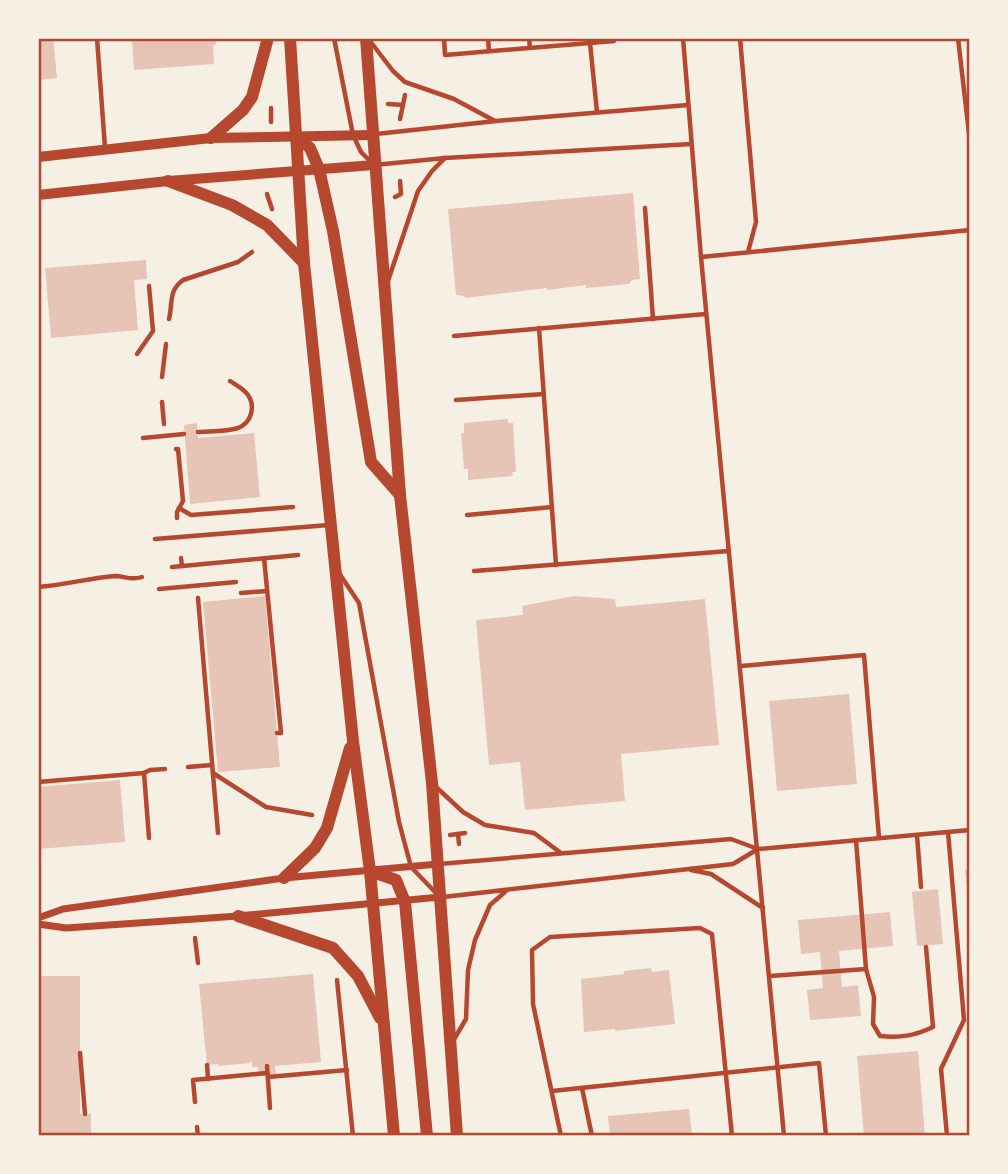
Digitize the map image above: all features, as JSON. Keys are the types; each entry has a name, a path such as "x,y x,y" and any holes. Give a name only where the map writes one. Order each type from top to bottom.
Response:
{"main road":[{"path":"211,138 243,110 252,97 268,38"},
{"path":"290,38 304,264 353,741 370,870 394,1136"},
{"path":"366,38 400,495 432,783 457,1136"},
{"path":"296,136 310,148 319,169 371,462 400,495"},
{"path":"168,181 232,205 267,225 304,264"},
{"path":"284,878 315,848 327,828 353,741"},
{"path":"370,870 396,880 405,902 427,1136"},
{"path":"238,916 333,948 358,976 382,1023"}],"street":[{"path":"38,157 211,138 372,135"},
{"path":"38,195 374,164"},
{"path":"38,918 63,909 284,878 438,864"},
{"path":"38,924 66,928 372,905 440,897"}],"lane":[{"path":"97,38 106,148"},
{"path":"334,38 353,135 360,152 374,164 691,144"},
{"path":"366,38 405,82 454,99 496,121"},
{"path":"444,38 445,55 614,41 614,38"},
{"path":"488,38 489,51"},
{"path":"529,38 530,48"},
{"path":"561,38 562,45"},
{"path":"682,38 784,1136"},
{"path":"740,38 756,222 748,252"},
{"path":"958,38 970,142"},
{"path":"590,43 597,112"},
{"path":"372,135 496,121 688,105"},
{"path":"385,292 418,191 445,158"},
{"path":"645,208 653,319"},
{"path":"701,257 970,230"},
{"path":"137,354 153,331 149,286"},
{"path":"454,336 706,314"},
{"path":"539,328 556,565"},
{"path":"198,432 237,428 247,423 252,413 251,401 247,393 230,381"},
{"path":"456,400 544,394"},
{"path":"143,438 184,433"},
{"path":"467,516 552,507"},
{"path":"155,539 330,524"},
{"path":"474,571 729,551"},
{"path":"335,567 359,603 399,822 411,866 440,897 733,864 758,849"},
{"path":"159,589 236,582"},
{"path":"741,666 864,655 879,838"},
{"path":"432,783 463,812 485,825 534,834 562,853"},
{"path":"438,864 731,839 758,849 970,830"},
{"path":"947,1136 941,1069 964,1020 948,832"},
{"path":"916,835 921,887"},
{"path":"856,840 866,969 874,997 873,1024 880,1036 901,1038 933,1027 926,947"},
{"path":"685,868 711,874 764,908"},
{"path":"451,1044 466,1019 468,970 475,940 489,905 506,891"},
{"path":"561,1136 533,1004 532,950 550,937 700,928 712,934 732,1136"},
{"path":"770,976 866,969"},
{"path":"552,1091 819,1063 826,1136"},
{"path":"582,1088 592,1136"}],"path":[{"path":"399,123 405,94"},
{"path":"388,104 403,105"},
{"path":"271,122 269,108 281,107"},
{"path":"395,197 401,194 400,181"},
{"path":"267,194 272,211 280,209"},
{"path":"169,319 170,296 178,284 238,262 252,252"},
{"path":"162,377 166,344"},
{"path":"162,402 164,428"},
{"path":"166,450 178,449 183,501 177,518"},
{"path":"179,508 191,515 293,507"},
{"path":"172,567 298,555"},
{"path":"181,558 182,566"},
{"path":"264,558 281,733 277,733"},
{"path":"38,587 120,576 128,580 142,577"},
{"path":"232,594 267,591"},
{"path":"209,597 197,598 218,833"},
{"path":"188,767 212,765"},
{"path":"38,782 51,784 110,779 165,769"},
{"path":"144,773 149,838"},
{"path":"213,773 266,807 312,815"},
{"path":"450,835 465,833"},
{"path":"458,834 459,844"},
{"path":"195,939 198,963"},
{"path":"334,973 339,984 353,1136"},
{"path":"80,1053 85,1114"},
{"path":"207,1065 208,1079"},
{"path":"267,1066 270,1108"},
{"path":"195,1102 193,1080 347,1070"},
{"path":"197,1127 198,1136"}],"building":[{"path":"38,38 53,38 57,78 38,80"},
{"path":"132,38 216,38 213,47 214,64 134,70"},
{"path":"633,193 640,279 632,280 629,284 586,288 586,285 547,288 465,298 456,295 448,209"},
{"path":"146,260 147,279 134,280 138,330 51,338 45,268"},
{"path":"508,419 508,423 513,423 516,472 512,472 513,476 468,480 468,469 464,469 461,433 464,433 464,423"},
{"path":"197,423 198,438 254,433 260,497 190,504 184,425"},
{"path":"265,596 280,767 218,772 203,602"},
{"path":"574,596 615,599 616,607 705,599 719,745 621,754 625,801 525,810 520,762 489,765 476,620 523,615 522,606"},
{"path":"849,694 857,784 777,791 769,701"},
{"path":"120,780 125,842 38,849 38,787"},
{"path":"965,870 970,870 970,898 968,898"},
{"path":"938,889 943,944 917,946 912,892"},
{"path":"890,912 893,946 839,951 842,987 858,985 861,1016 810,1020 807,990 823,988 820,952 801,954 798,920"},
{"path":"651,968 652,972 669,970 675,1024 584,1032 581,979"},
{"path":"313,974 321,1062 275,1066 276,1074 259,1076 258,1067 252,1067 252,1060 250,1063 207,1065 199,984"},
{"path":"38,976 80,976 80,1114 91,1114 91,1136 38,1136"},
{"path":"918,1051 925,1136 864,1136 857,1056"},
{"path":"689,1109 692,1135 610,1136 608,1116"}]}
